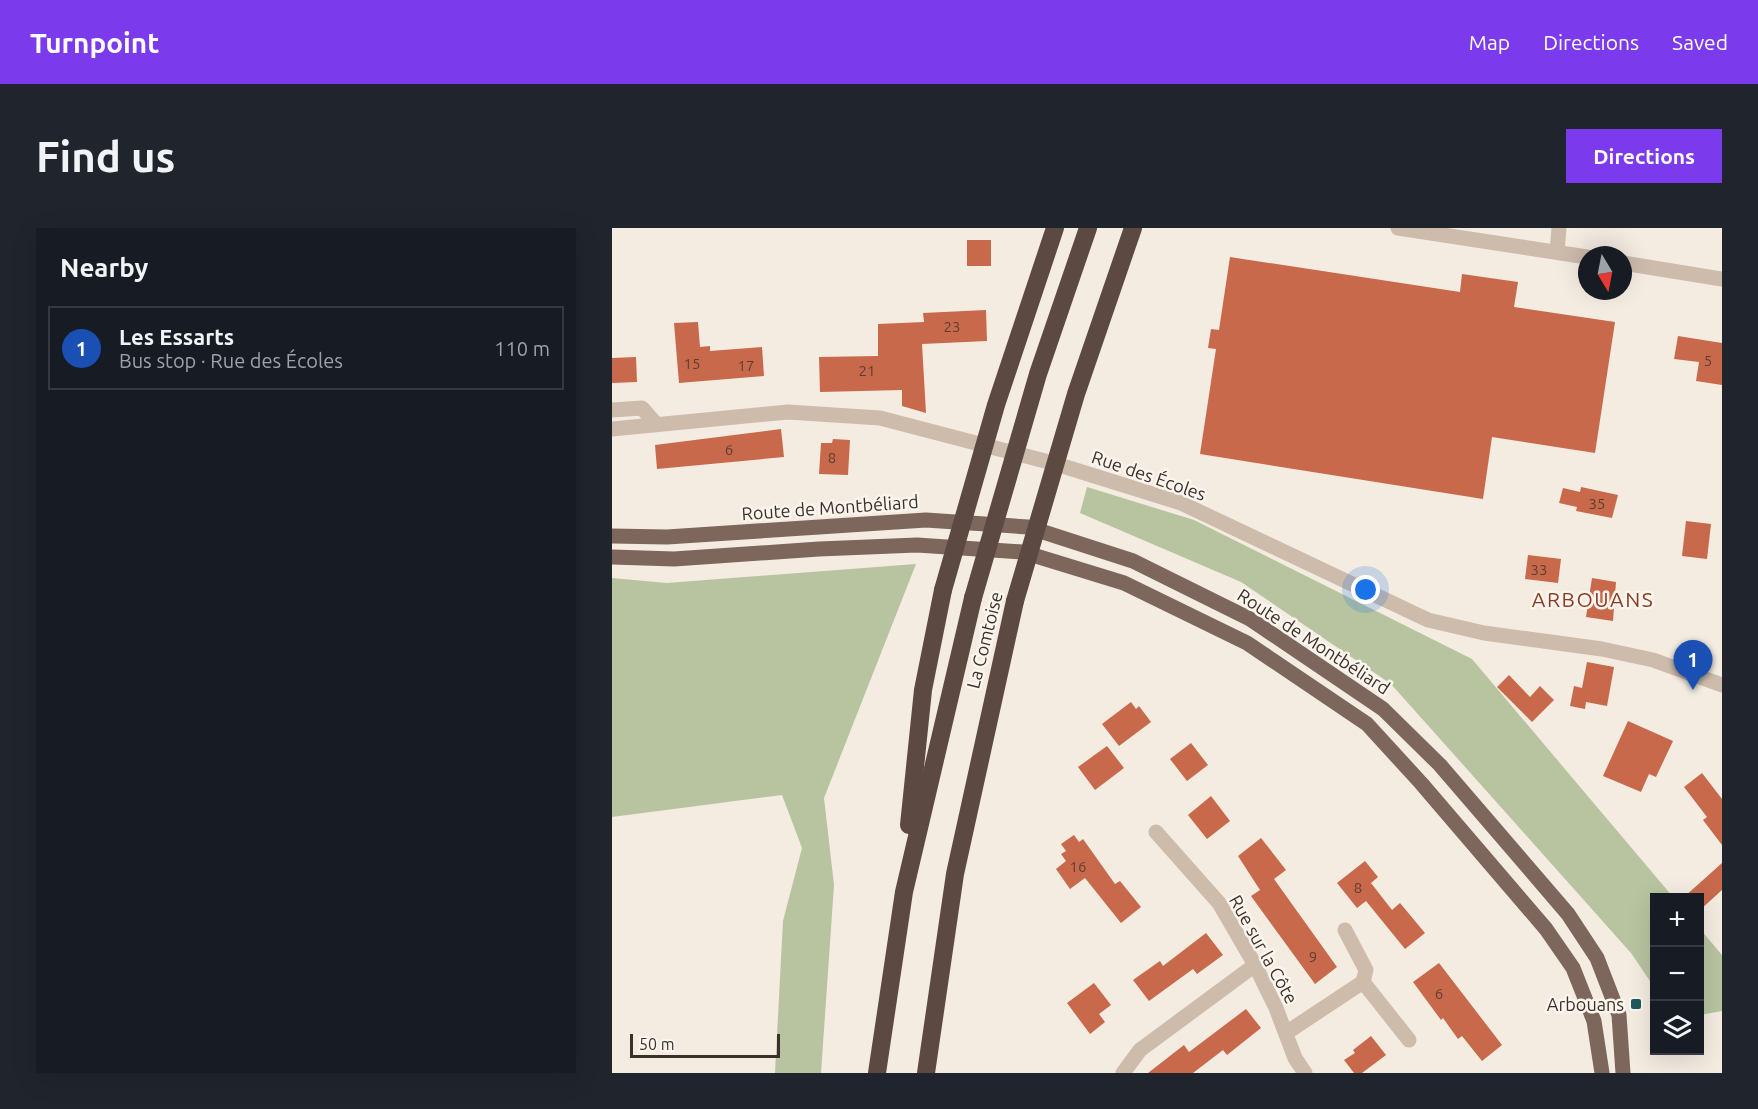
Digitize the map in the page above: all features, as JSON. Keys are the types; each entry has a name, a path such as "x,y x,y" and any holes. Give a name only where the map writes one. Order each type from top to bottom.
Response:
{"highway":[{"name":"La Comtoise","path":"877,1073 904,892 923,690 943,590 999,394 1055,228"},
{"name":"La Comtoise","path":"904,892 973,598 1038,375 1088,228"},
{"name":"La Comtoise","path":"926,1073 956,874 1015,601 1083,372 1133,228"}],"main road":[{"name":"Route de Montbéliard","path":"612,536 667,537 926,520 1028,527 1133,561 1250,619 1383,709 1440,765 1568,914 1597,958 1619,1016 1623,1073"},
{"path":"612,557 674,560 819,549 917,545 1023,552 1124,583 1247,643 1367,724 1421,783 1546,929 1573,968 1594,1021 1602,1073"}],"street":[{"path":"1398,228 1578,256"},
{"path":"1557,252 1559,228"},
{"path":"1632,264 1722,279"},
{"path":"612,410 642,408 656,423"},
{"name":"Rue des Écoles","path":"612,429 788,412 880,418 1053,463 1181,503 1428,621 1484,633 1602,649 1653,660 1722,686"},
{"name":"Rue sur la Côte","path":"1156,832 1219,903 1255,965 1295,1058 1305,1073"},
{"path":"1345,930 1366,970 1363,982 1409,1040"},
{"path":"1123,1073 1140,1050 1255,965"},
{"name":"Rue sur la Côte","path":"1286,1033 1363,982"}],"green space":[{"path":"1087,487 1194,520 1472,659 1670,893 1650,893 1650,981 1631,953 1391,684 1241,582 1080,513"},
{"path":"916,564 824,798 834,885 821,1073 775,1073 783,921 802,848 782,795 612,817 612,578 667,583"},
{"path":"1704,934 1722,955 1722,1011 1704,1014"}],"building":[{"path":"967,240 991,240 991,266 967,266"},
{"path":"1230,257 1460,292 1462,274 1518,282 1514,307 1615,322 1595,453 1492,437 1483,499 1200,454 1216,349 1208,348 1211,329 1219,330"},
{"path":"986,310 987,341 922,344 926,413 902,406 902,390 820,392 819,357 878,356 878,324 924,322 923,313"},
{"path":"698,322 700,347 710,346 710,351 762,347 764,376 679,383 674,323"},
{"path":"1678,336 1722,343 1722,385 1696,381 1699,362 1674,359"},
{"path":"636,357 637,382 612,383 612,358"},
{"path":"781,429 784,457 657,469 655,445"},
{"path":"833,439 850,440 848,475 819,474 821,443 832,443"},
{"path":"1581,487 1618,495 1612,518 1576,511 1577,507 1559,503 1563,488 1580,492"},
{"path":"1686,521 1711,524 1707,559 1682,556"},
{"path":"1528,555 1561,559 1558,583 1525,579"},
{"path":"1592,578 1616,582 1613,621 1586,617"},
{"path":"1587,662 1614,667 1607,706 1586,702 1585,709 1570,706 1574,686 1582,688"},
{"path":"1509,675 1530,697 1540,686 1554,700 1532,722 1497,687"},
{"path":"1131,702 1136,709 1139,706 1151,722 1119,746 1102,724"},
{"path":"1628,721 1673,741 1656,777 1649,774 1641,792 1603,776"},
{"path":"1191,743 1208,765 1187,781 1170,759"},
{"path":"1107,746 1124,768 1095,790 1078,767"},
{"path":"1702,773 1722,799 1722,845 1703,820 1707,817 1684,787"},
{"path":"1211,796 1230,821 1207,839 1188,815"},
{"path":"1074,835 1079,842 1083,839 1115,884 1120,881 1141,907 1121,923 1085,878 1070,889 1056,869 1066,861 1061,854 1066,851 1061,844"},
{"path":"1261,838 1286,870 1274,879 1337,967 1315,984 1251,896 1260,890 1238,856"},
{"path":"1365,861 1378,877 1371,883 1392,910 1400,903 1425,933 1405,949 1366,901 1357,908 1337,883"},
{"path":"1722,863 1722,890 1704,906 1704,893 1688,893"},
{"path":"1206,933 1223,955 1197,974 1193,969 1149,1001 1133,980 1160,961 1163,966"},
{"path":"1439,963 1502,1045 1482,1061 1462,1036 1458,1039 1443,1018 1441,1020 1413,982"},
{"path":"1094,983 1111,1005 1099,1014 1105,1022 1090,1034 1067,1003"},
{"path":"1246,1009 1261,1028 1227,1055 1223,1050 1193,1073 1148,1073 1184,1045 1189,1052"},
{"path":"1371,1036 1386,1055 1362,1073 1354,1073 1344,1060 1355,1053 1353,1050"}],"place":[{"name":"Les Essarts","path":"1693,690"},
{"name":"Arbouans","path":"1636,1004"}],"district":[{"name":"ARBOUANS","path":"1593,599"}]}
